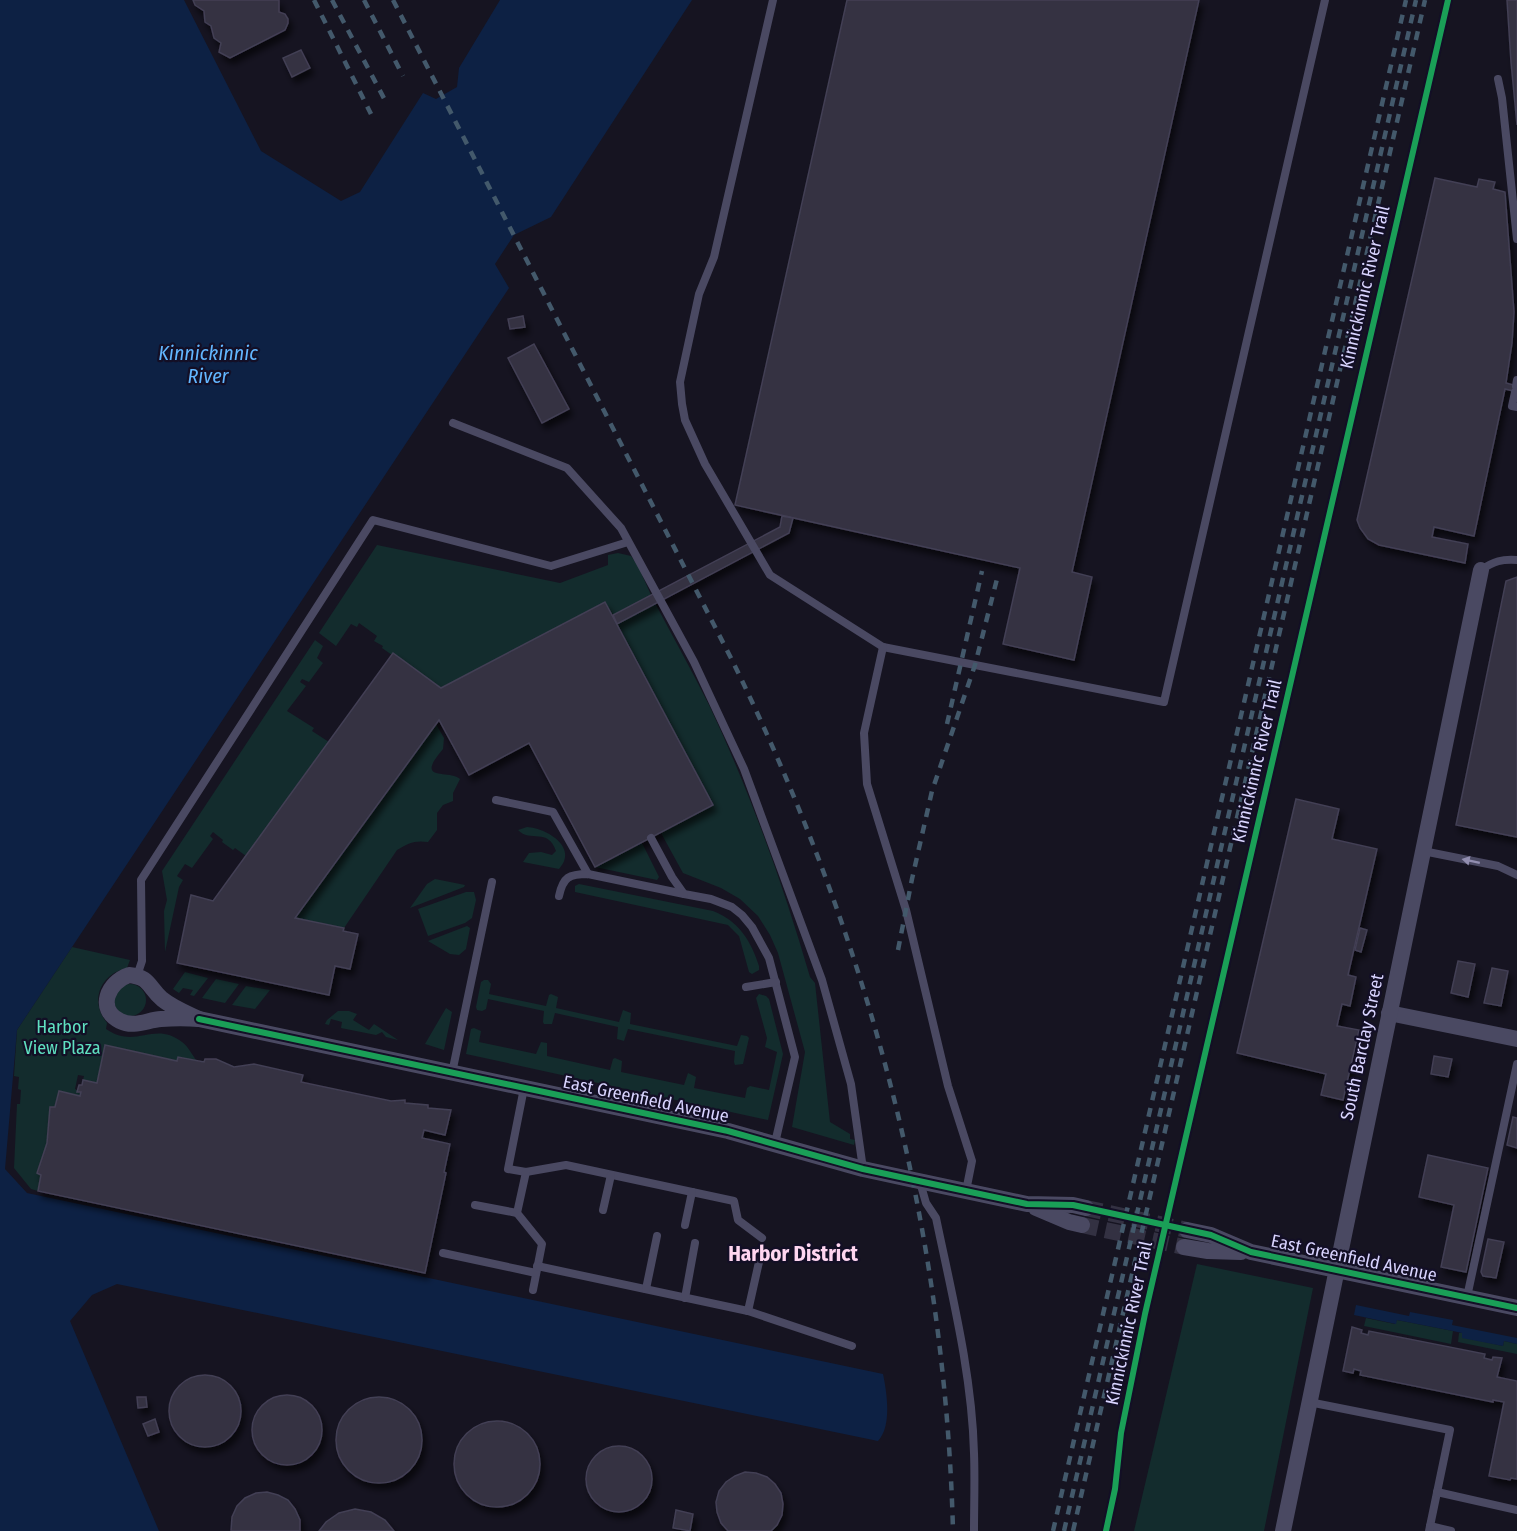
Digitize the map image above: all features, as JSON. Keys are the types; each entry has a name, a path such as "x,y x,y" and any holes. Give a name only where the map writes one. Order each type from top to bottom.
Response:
{"street":[{"name":"South Barclay Street","path":"1282,1531 1481,570"},
{"name":"East Greenfield Avenue","path":"199,1019 170,1005 155,992 145,979 137,976 129,975 121,978 109,989 107,1004 115,1018 122,1022 137,1024 161,1018 199,1019 728,1131 863,1169 920,1182 1027,1204 1073,1205 1086,1208"},
{"path":"1389,1012 1517,1039"},
{"name":"East Greenfield Avenue","path":"1027,1204 1069,1222 1082,1225"},
{"name":"East Greenfield Avenue","path":"1186,1238 1211,1235 1251,1252 1517,1308"}],"lane":[{"path":"773,0 714,257 699,294 680,382 686,420 705,464 770,575 883,647 1164,702 1325,0"},
{"path":"1498,79 1517,240"},
{"path":"1516,386 1512,406 1517,407"},
{"path":"453,423 567,468 621,528 694,662 744,769 822,980 850,1084 863,1169"},
{"path":"137,976 142,962 141,880 373,520 551,566 628,542"},
{"path":"1481,570 1492,562 1503,559 1517,560"},
{"path":"883,647 864,733 867,784 906,910 948,1086 972,1161 966,1191"},
{"path":"496,800 553,812 588,874"},
{"path":"651,838 684,894"},
{"path":"1423,851 1498,866 1517,875"},
{"path":"559,896 561,885 567,878 575,874 588,874 711,899 732,907 742,915 761,940 769,958 795,1057 775,1143"},
{"path":"452,1073 492,882"},
{"path":"746,987 776,982"},
{"path":"1467,1297 1517,1064"},
{"path":"524,1088 508,1168 526,1172 566,1165 734,1201 738,1220 762,1238"},
{"path":"517,1213 526,1172"},
{"path":"603,1210 611,1175"},
{"path":"920,1182 926,1203 936,1218 958,1323 974,1452 974,1531"},
{"path":"685,1225 692,1192"},
{"path":"475,1205 517,1213 542,1244 533,1290"},
{"path":"646,1289 657,1236"},
{"path":"685,1298 695,1243"},
{"path":"443,1253 646,1289 748,1311 852,1347"},
{"path":"748,1311 759,1262"},
{"path":"1310,1402 1450,1430 1430,1529 1451,1531"},
{"path":"1437,1492 1517,1510"}],"green space":[{"path":"377,545 560,583 608,565 608,555 618,553 631,556 651,595 613,615 605,602 441,688 382,648 383,646 374,641 377,636 359,623 357,627 351,624 336,646 319,633"},
{"path":"655,603 709,705 765,839 810,977 815,983 830,1122 850,1134 850,1139 855,1140 854,1145 792,1127 805,1052 778,953 770,935 758,916 740,899 721,888 683,873 661,833 713,805 617,624"},
{"path":"315,640 323,646 317,658 323,663 309,682 302,679 300,682 306,686 287,711 314,728 312,731 329,742 246,856 222,842 223,840 213,832 210,836 213,839 192,868 185,864 177,876 183,880 179,887 165,952 164,911 167,900 162,871"},
{"path":"436,724 444,738 443,749 435,760 432,771 460,779 453,793 453,801 443,805 437,813 437,830 428,842 419,841 397,850 344,928 295,918"},
{"path":"527,827 543,831 558,840 565,854 559,869 523,862 529,853 541,852 552,855 556,851 548,839 523,834 518,830"},
{"path":"642,843 659,877 657,880 595,867"},
{"path":"435,879 465,885 410,908 427,884"},
{"path":"579,884 713,911 722,915 737,926 748,940 759,970 752,974 749,972 739,936 728,925 575,892 575,886"},
{"path":"466,892 474,892 476,900 472,918 465,923 428,936 418,909"},
{"path":"467,926 470,928 466,949 459,955 450,954 428,941"},
{"name":"Harbor View Plaza","path":"72,947 130,960 127,968 110,976 100,990 99,1006 107,1023 106,1029 127,1037 154,1034 172,1036 188,1048 197,1061 179,1057 177,1061 105,1045 97,1083 83,1080 84,1076 78,1075 75,1089 81,1092 80,1096 59,1091 55,1107 50,1107 47,1143 37,1173 41,1175 38,1191 31,1189 14,1168 17,1104 20,1104 21,1090 18,1089 19,1077 14,1076 17,1030"},
{"path":"185,972 208,978 194,996 190,995 193,990 183,988 179,993 173,989"},
{"path":"216,979 239,984 225,1003 202,998"},
{"path":"488,980 491,984 489,994 546,1006 551,994 558,997 556,1008 619,1022 623,1010 631,1013 630,1024 737,1046 741,1035 747,1036 749,1038 743,1064 735,1065 735,1051 628,1029 624,1041 617,1039 618,1027 555,1013 552,1024 544,1024 544,1011 488,999 486,1009 477,1010 481,982"},
{"path":"130,984 141,989 146,1000 141,1011 130,1016 119,1011 114,1000 119,989"},
{"path":"246,986 270,990 255,1009 232,1005"},
{"path":"759,994 769,999 783,1054 768,1120 466,1054 471,1029 474,1028 481,1031 479,1042 536,1054 541,1042 547,1043 547,1056 610,1070 615,1058 622,1061 621,1072 684,1085 688,1073 696,1077 694,1088 745,1098 747,1088 750,1086 769,1090 777,1052 765,1047 767,1038 756,998"},
{"path":"446,1008 452,1012 444,1050 425,1044"},
{"path":"338,1011 357,1014 353,1020 369,1030 374,1024 398,1040 386,1037 382,1032 376,1035 341,1028 342,1022 331,1019 329,1025 325,1024"},
{"path":"1197,1264 1313,1288 1264,1531 1134,1531"},
{"path":"1366,1318 1395,1324 1397,1320 1453,1331 1451,1344 1364,1326"},
{"path":"1459,1333 1463,1333 1462,1337 1503,1346 1504,1341 1517,1344 1517,1354 1458,1342"}],"water":[{"name":"Kinnickinnic River","path":"0,0 184,0 261,151 341,201 360,192 423,93 436,99 457,87 459,68 500,0 692,0 551,217 514,235 495,264 509,288 17,1030 5,1169 27,1193 883,1374 887,1418 878,1441 117,1284 92,1295 70,1321 159,1531 0,1531"},
{"path":"1356,1305 1409,1316 1410,1312 1453,1320 1452,1325 1517,1338 1517,1344 1504,1341 1503,1346 1462,1338 1462,1333 1453,1331 1397,1320 1396,1324 1354,1315"}],"building":[{"path":"193,0 279,0 279,12 285,14 288,23 285,30 230,58 219,52 221,43 214,38 211,26 205,22 204,11 195,5"},
{"path":"847,0 1199,0 1072,572 1092,577 1074,660 1003,644 1020,568 735,505"},
{"path":"1507,0 1517,0 1517,125 1511,62"},
{"path":"301,50 310,68 292,77 283,58"},
{"path":"1435,178 1477,187 1479,179 1495,182 1493,189 1505,192 1514,312 1506,383 1517,386 1517,392 1505,389 1474,536 1434,527 1432,537 1468,544 1465,563 1379,545 1368,539 1357,520"},
{"path":"523,316 525,327 510,329 508,319"},
{"path":"534,344 569,409 542,423 508,358"},
{"path":"782,516 793,518 789,533 617,624 613,615 780,527"},
{"path":"1517,577 1517,837 1456,825 1506,581"},
{"path":"605,602 713,805 595,867 529,743 469,775 439,720 295,918 344,928 343,931 358,934 350,969 335,966 329,995 177,963 191,895 213,901 393,653 441,688"},
{"path":"1296,799 1339,809 1332,839 1377,849 1348,975 1356,977 1350,1006 1342,1004 1337,1026 1359,1030 1343,1100 1321,1095 1326,1074 1237,1053"},
{"path":"1360,928 1367,930 1361,952 1355,950"},
{"path":"1458,961 1475,964 1468,997 1451,993"},
{"path":"1492,968 1508,971 1501,1006 1484,1003"},
{"path":"105,1045 177,1061 178,1057 204,1062 205,1059 216,1059 234,1067 254,1064 303,1075 301,1082 391,1101 405,1100 405,1103 428,1105 428,1108 451,1110 445,1135 424,1130 422,1138 450,1144 425,1273 38,1191 41,1175 37,1173 47,1143 50,1107 55,1107 59,1091 80,1096 81,1092 77,1092 83,1080 97,1083"},
{"path":"1434,1056 1452,1059 1448,1077 1431,1074"},
{"path":"1513,1117 1517,1118 1517,1148 1507,1145"},
{"path":"1428,1155 1488,1168 1466,1272 1441,1267 1454,1205 1419,1197"},
{"path":"1488,1239 1504,1242 1496,1278 1483,1276 1481,1272"},
{"path":"1352,1327 1368,1335 1369,1331 1485,1354 1484,1358 1492,1360 1493,1357 1502,1358 1497,1377 1517,1381 1517,1479 1489,1476 1504,1402 1493,1400 1493,1402 1360,1375 1361,1371 1354,1369 1353,1373 1343,1371"},
{"path":"212,1375 231,1385 239,1397 241,1411 239,1425 231,1437 219,1445 198,1447 179,1437 171,1425 169,1404 179,1385 191,1377"},
{"path":"287,1395 300,1398 312,1405 319,1417 322,1430 319,1443 312,1455 300,1462 287,1465 274,1462 262,1455 255,1443 252,1430 255,1417 262,1405 274,1398"},
{"path":"137,1397 146,1397 147,1407 138,1408"},
{"path":"371,1397 387,1397 410,1409 419,1423 422,1440 419,1457 410,1471 387,1483 371,1483 355,1476 343,1464 336,1448 336,1432 343,1416 355,1404"},
{"path":"155,1419 159,1432 148,1436 143,1424"},
{"path":"489,1421 505,1421 528,1433 537,1447 540,1464 537,1481 528,1495 505,1507 489,1507 473,1500 461,1488 454,1472 454,1456 461,1440 473,1428"},
{"path":"619,1446 632,1449 642,1456 649,1466 652,1479 649,1492 642,1502 632,1509 619,1512 606,1509 596,1502 589,1492 586,1479 589,1466 596,1456 606,1449"},
{"path":"745,1472 767,1477 781,1493 782,1515 771,1531 728,1531 721,1523 716,1502 719,1491 726,1482"},
{"path":"267,1492 288,1500 300,1520 300,1531 231,1531 232,1517 237,1506 245,1498 256,1493"},
{"path":"355,1509 371,1512 385,1520 394,1531 319,1531 326,1522 339,1513"},
{"path":"676,1510 693,1514 690,1531 673,1528"}],"tunnel":[{"path":"1086,1208 1187,1230"},
{"path":"1082,1225 1184,1247"}],"railway":[{"path":"314,0 371,114"},
{"path":"332,0 387,104"},
{"path":"364,0 403,76"},
{"path":"393,0 732,660 780,764 822,869 859,975 890,1084 915,1193 934,1304 947,1417 953,1531"},
{"path":"1053,1531 1406,0"},
{"path":"1064,1531 1416,0"},
{"path":"1073,1531 1425,0"},
{"path":"947,724 982,571"},
{"path":"898,950 932,791 975,665 998,575"}],"cycle path":[{"name":"Kinnickinnic River Trail","path":"1106,1531 1115,1489 1121,1433 1145,1314 1448,0"},
{"path":"199,1019 728,1131 863,1169 914,1180 1027,1204 1073,1205 1211,1235 1251,1252 1517,1308"}],"district":[{"name":"Harbor District","path":"793,1254"}]}
